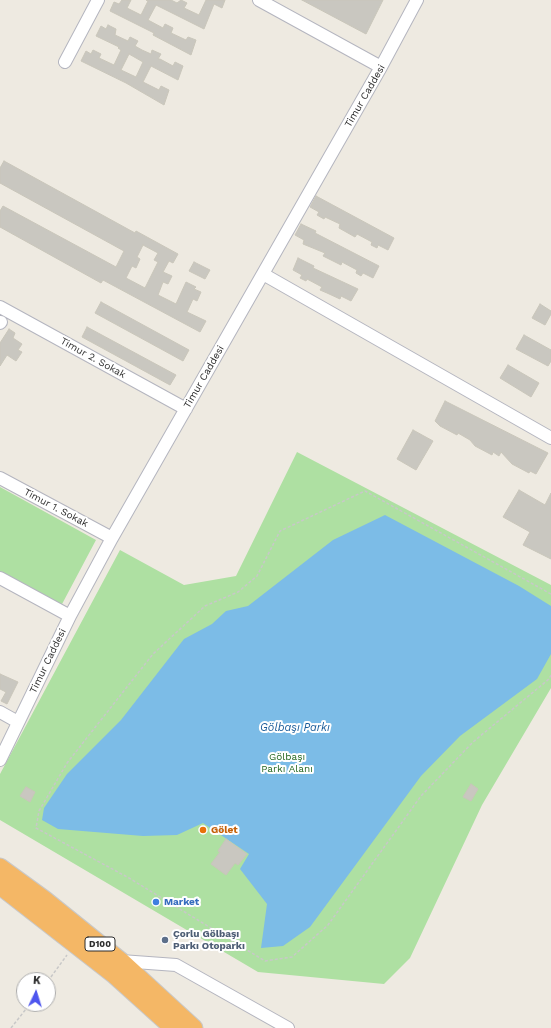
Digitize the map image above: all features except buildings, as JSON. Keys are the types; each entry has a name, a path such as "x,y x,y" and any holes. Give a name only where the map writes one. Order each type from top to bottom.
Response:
{"highway":[{"name":"D100","path":"0,867 44,899 121,961 194,1028"},
{"name":"D100","path":"0,886 113,974 173,1028"}],"street":[{"path":"65,62 98,0"},
{"path":"259,0 381,67"},
{"name":"Timur Caddesi","path":"0,760 70,616 112,538 381,67 417,0"},
{"path":"263,274 551,438"},
{"name":"Timur 2. Sokak","path":"0,306 186,409"},
{"name":"Timur 1. Sokak","path":"0,478 112,538"},
{"path":"0,578 70,616"},
{"path":"0,712 18,722"},
{"path":"121,961 176,965 288,1028"}],"path":[{"path":"551,594 365,491 280,531 257,576 238,592 205,606 153,654 67,764 39,811 36,828 129,878 265,961 292,957 328,925 421,796 474,742 549,679 551,675"},
{"path":"55,972 76,944"},
{"path":"11,1028 24,1012"}],"green space":[{"name":"Gölbaşı Parkı Alanı","path":"297,452 551,585 551,688 482,805 410,958 384,984 258,972 0,820 0,774 120,550 184,585 236,576"},
{"path":"0,487 96,540 61,606 0,572"}],"water":[{"name":"Gölbaşı Parkı","path":"385,515 519,586 551,606 551,654 537,679 460,736 421,776 310,927 283,946 261,948 267,904 240,869 249,854 203,823 177,835 143,836 58,829 42,820 44,808 67,774 121,720 184,639 212,624 226,611 248,606 333,540"}],"place":[{"name":"Gölet","path":"203,830"},
{"name":"Market","path":"156,902"},
{"name":"Çorlu Gölbaşı Parkı Otoparkı","path":"165,940"}]}
